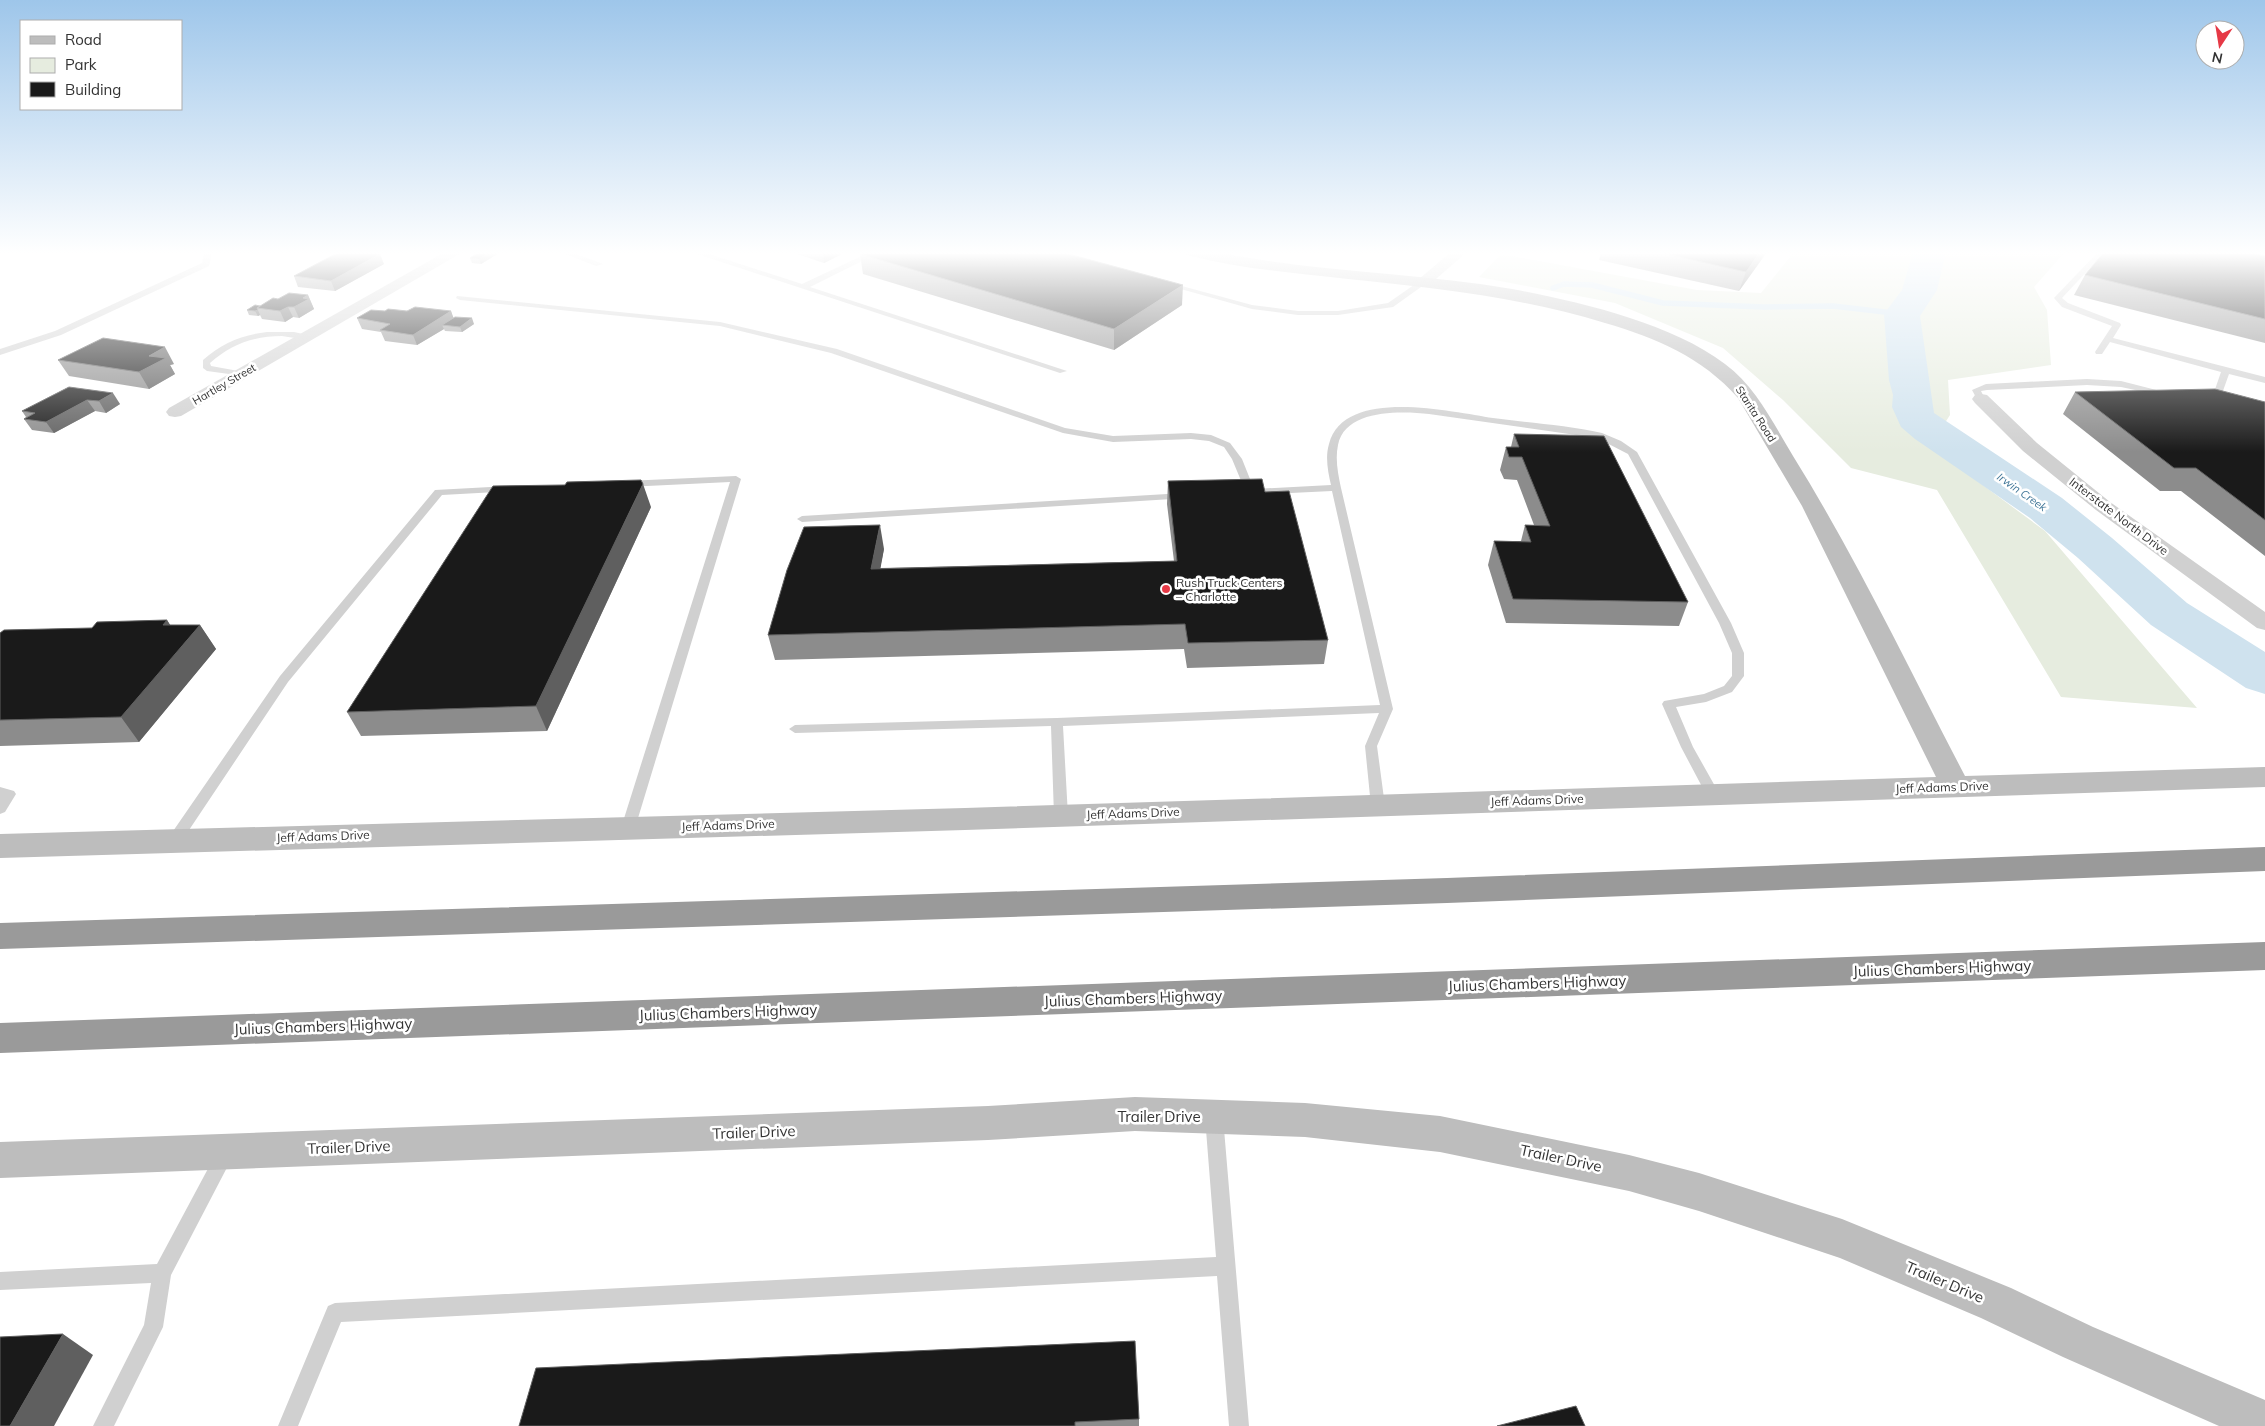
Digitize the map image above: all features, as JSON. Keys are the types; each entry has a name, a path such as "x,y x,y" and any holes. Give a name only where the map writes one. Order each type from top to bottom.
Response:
{"highway":[{"path":"0,936 344,922 958,906 1888,875 2265,859"},
{"name":"Julius Chambers Highway","path":"0,1038 2265,956"}],"street":[{"name":"Hartley Street","path":"175,412 339,319"},
{"name":"Starita Road","path":"1611,319 1678,342 1714,363 1733,378 1746,395 1813,506 1956,787"},
{"name":"Interstate North Drive","path":"1981,398 2030,447 2103,506 2265,623"},
{"name":"Jeff Adams Drive","path":"0,846 1061,816 2265,777"},
{"name":"Trailer Drive","path":"0,1160 958,1124 1135,1114 1305,1120 1440,1134 1572,1160 1699,1192 1842,1240 1996,1304 2247,1420"}],"lane":[{"path":"0,352 58,333 89,319"},
{"path":"665,319 720,324 834,351 1063,430 1113,439 1191,436 1211,438 1227,445 1238,459 1246,493 1336,488"},
{"path":"899,319 1063,372"},
{"path":"2099,352 2118,325 2101,319"},
{"path":"241,374 215,371 207,368 206,362 214,353 234,342 251,336 275,333 308,336"},
{"path":"2108,339 2265,380"},
{"path":"2216,404 2214,404 2226,371"},
{"path":"1981,398 1976,390 1986,387 2087,382 2121,384 2178,396"},
{"path":"1378,806 1371,746 1386,709 1336,488 1332,468 1332,448 1338,432 1359,417 1380,411 1402,409 1599,435 1632,452 1724,623 1738,653 1738,676 1728,689 1706,698 1668,704 1687,748 1713,795"},
{"path":"617,484 736,479 628,828"},
{"path":"174,841 284,680 439,492 518,489"},
{"path":"802,519 1191,496"},
{"path":"795,729 1058,722 1386,709"},
{"path":"1058,722 1061,816"},
{"path":"0,792 9,794 0,809"},
{"path":"1214,1117 1239,1426"},
{"path":"103,1426 153,1327 162,1273 227,1152"},
{"path":"288,1426 335,1313 1227,1266"},
{"path":"0,1280 162,1273"}],"green space":[{"path":"1652,319 2048,319 2051,365 1948,380 1950,415 1930,446 2045,531 2197,708 2061,697 1937,490 1851,468 1783,400 1723,348"}],"building":[{"path":"360,319 439,319 413,335 380,330 390,324"},
{"path":"452,319 471,319 460,327 442,325"},
{"path":"1079,319 1130,319 1114,329"},
{"path":"103,338 165,347 149,356 166,358 139,372 58,360"},
{"path":"69,387 113,393 99,401 87,400 46,422 24,419 35,413 22,411"},
{"path":"2215,389 2265,402 2265,520 2196,468 2174,468 2075,392"},
{"path":"1514,434 1604,436 1688,602 1513,599 1494,541 1531,542 1525,525 1550,526 1522,457 1509,457 1506,447 1519,447"},
{"name":"Rush Truck Centers – Charlotte","path":"1262,479 1265,492 1289,491 1328,640 1188,643 1185,624 768,635 787,570 804,527 880,525 871,569 1177,561 1168,481"},
{"path":"641,480 643,484 536,706 347,712 493,486 565,485 567,482"},
{"path":"167,620 163,625 200,625 121,717 0,720 0,633 4,630 92,628 97,622"},
{"path":"63,1334 10,1426 0,1426 0,1337"},
{"path":"1135,1341 1139,1419 1075,1422 1075,1426 519,1426 536,1368"},
{"path":"1576,1406 1585,1426 1497,1426"}],"waterway":[{"name":"Irwin Creek","path":"1902,319 1909,380 1913,395 1912,407 1916,418 1930,430 2046,508 2095,548 2169,614 2265,676"},
{"path":"2202,636 2265,658"}],"place":[{"name":"Rush Truck Centers – Charlotte","path":"1166,589"}]}
